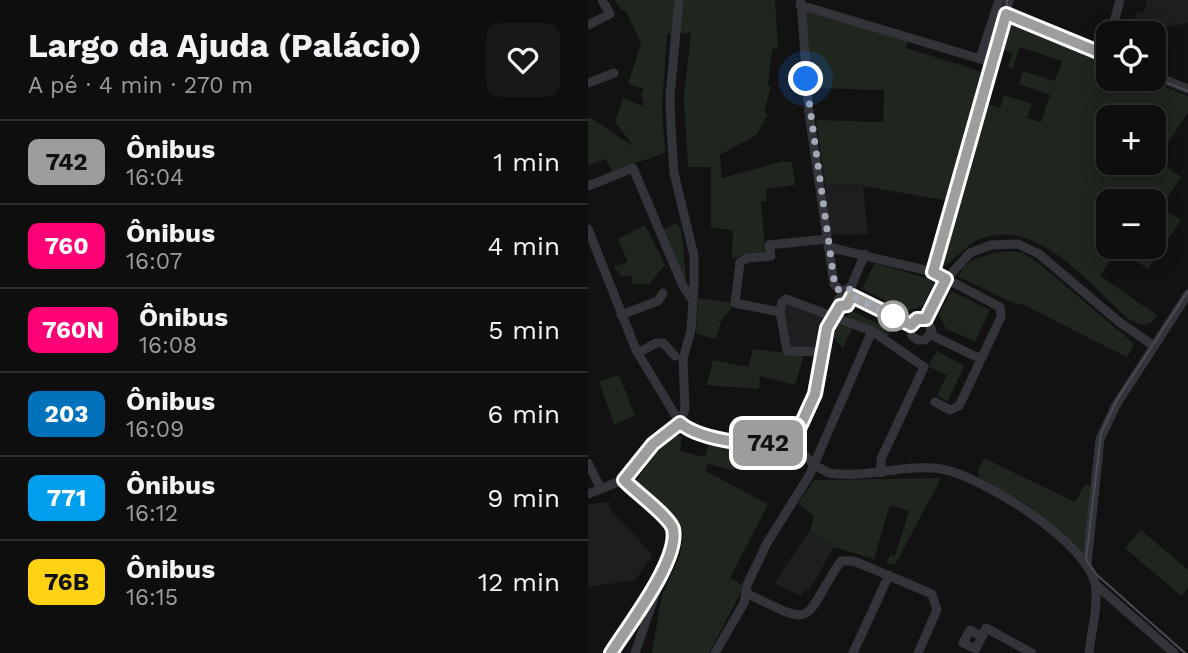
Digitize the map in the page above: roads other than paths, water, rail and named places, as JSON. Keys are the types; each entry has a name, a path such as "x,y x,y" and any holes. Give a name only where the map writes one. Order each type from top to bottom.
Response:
{"street":[{"path":"588,25 604,19 611,11 602,0"},
{"path":"588,494 624,480 653,444 680,423 685,409 683,359 691,330 694,256 674,173 672,139 670,96 679,0"},
{"path":"980,59 999,0"},
{"path":"933,272 994,63 1009,0"},
{"path":"1114,21 1120,0"},
{"path":"931,335 925,340 914,338 911,325 835,287 809,113 801,3 994,63"},
{"path":"1006,14 1096,48"},
{"path":"588,83 614,73"},
{"path":"1166,80 1188,89"},
{"path":"588,186 633,168 678,275 693,301"},
{"path":"588,229 638,353 680,423 711,437 742,442 793,442 814,465 834,474 940,469 974,480 1020,505 1087,564 1095,584 1156,641 1174,653"},
{"path":"780,313 735,303 740,262 748,258 771,256 769,245 828,243 933,272 1002,310 955,410 935,402"},
{"path":"926,319 946,279 961,261 980,248 1006,244 1028,247 1153,346"},
{"path":"793,442 815,394 827,328 837,310 847,305 848,292 865,254"},
{"path":"621,315 658,301 663,293"},
{"path":"1087,564 1100,439 1116,405 1188,294"},
{"path":"824,352 787,351 780,313 782,302 786,299 837,310 872,331 923,368 881,459 881,473"},
{"path":"911,325 917,319 926,319 931,324 931,335"},
{"path":"715,653 743,606 762,551 814,465 872,331"},
{"path":"931,335 981,359"},
{"path":"638,353 656,343 663,343 675,356"},
{"path":"588,463 601,489"},
{"path":"624,480 666,518 673,529 672,545 635,653"},
{"path":"746,593 791,615 800,616 812,610 844,559 925,590 935,599 936,614 918,653"},
{"path":"611,653 663,571"},
{"path":"853,653 889,575"},
{"path":"1089,653 1095,584"},
{"path":"636,612 645,618 646,626"},
{"path":"982,637 986,628 1032,653"},
{"path":"1156,641 1163,653"}],"tram line":[{"path":"1007,0 1007,11 1013,18 1096,53"},
{"path":"1166,82 1188,91"},
{"path":"1185,653 1097,575 1086,560 1101,433 1118,398 1188,291"}]}
